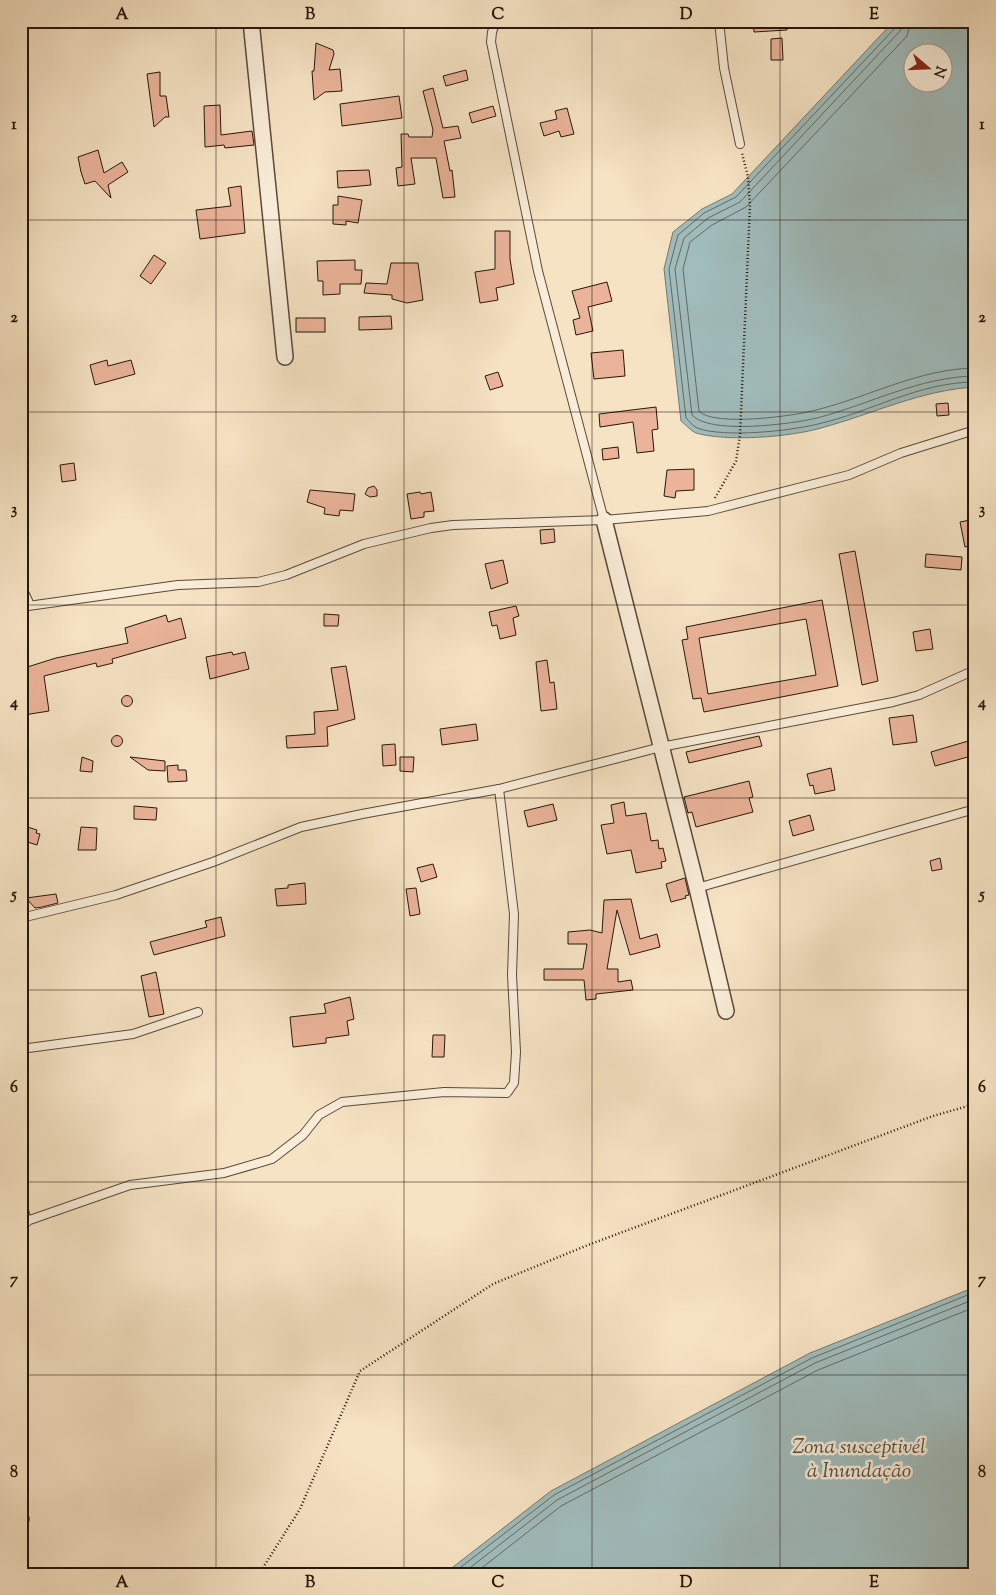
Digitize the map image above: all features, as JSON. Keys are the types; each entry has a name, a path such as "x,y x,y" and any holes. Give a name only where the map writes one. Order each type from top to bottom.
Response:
{"street":[{"path":"251,21 285,358"},
{"path":"604,520 698,888 726,1011"}],"lane":[{"path":"496,21 491,42 538,271 604,520"},
{"path":"719,21 725,77 740,144"},
{"path":"21,606 178,586 258,582 286,575 364,544 431,528 453,525 604,520 708,511 849,475 901,453 975,430"},
{"path":"21,586 30,605"},
{"path":"21,918 116,895 213,862 301,827 500,789 661,747 894,702 918,695 975,670"},
{"path":"21,1198 24,1222 130,1185 224,1173 272,1159 303,1135 319,1115 342,1102 436,1093 507,1093 514,1083 516,1052 512,974 514,914 500,789"},
{"path":"698,888 975,809"},
{"path":"21,1049 133,1034 198,1012"}],"path":[{"path":"708,511 736,461 740,435 750,205 748,177 740,144"},
{"path":"258,1574 300,1509 360,1371 493,1284 596,1242 933,1116 975,1104"}],"water":[{"path":"894,21 975,21 975,387 935,393 897,403 840,422 793,434 741,438 709,436 696,433 681,421 664,269 673,232 702,209 732,194"},
{"name":"Zona susceptivél à Inundação","path":"975,1287 975,1574 444,1574 551,1491 810,1353"}],"building":[{"path":"753,21 786,21 787,30 754,32"},
{"path":"782,38 783,60 771,60 771,39"},
{"path":"316,43 333,50 334,54 329,70 340,69 342,91 325,92 314,100 312,71 314,71"},
{"path":"466,70 468,80 446,86 443,76"},
{"path":"160,72 160,96 166,96 169,117 165,117 154,127 147,74"},
{"path":"433,88 443,128 458,126 461,138 444,141 450,171 452,170 455,197 443,198 436,158 411,158 415,184 398,186 396,168 402,167 401,134 408,134 409,137 432,137 433,130 423,91"},
{"path":"399,96 402,118 342,126 340,104"},
{"path":"220,105 221,135 252,131 254,145 225,148 224,145 205,147 204,106"},
{"path":"493,106 496,116 472,123 469,113"},
{"path":"567,108 574,134 561,137 559,131 544,136 540,123 557,119 555,111"},
{"path":"98,150 104,173 122,162 128,172 108,185 111,198 95,181 85,184 81,172 78,157"},
{"path":"369,170 371,185 338,188 337,171"},
{"path":"241,186 245,233 200,239 196,210 231,206 228,188"},
{"path":"338,196 362,200 358,223 346,221 346,225 333,224 333,205 338,205"},
{"path":"495,231 510,231 510,259 514,284 496,288 498,300 480,303 475,272 495,269"},
{"path":"154,255 166,263 151,284 140,276"},
{"path":"355,260 355,270 362,270 361,284 340,284 340,294 323,295 323,281 318,281 317,261"},
{"path":"391,263 418,263 423,300 407,303 392,299 392,295 364,293 366,283 387,284"},
{"path":"607,282 612,301 588,307 593,331 576,335 573,320 580,318 572,291"},
{"path":"391,316 392,329 359,330 359,317"},
{"path":"296,318 325,318 325,332 296,332"},
{"path":"623,350 625,376 594,379 591,353"},
{"path":"107,360 108,366 131,360 135,374 95,385 90,365"},
{"path":"498,372 503,386 490,390 485,376"},
{"path":"948,403 949,415 937,416 936,404"},
{"path":"656,407 658,429 652,430 654,451 637,453 633,422 600,427 599,414"},
{"path":"618,447 619,458 603,460 602,449"},
{"path":"74,463 76,480 62,482 60,465"},
{"path":"694,469 694,490 676,491 675,498 664,496 667,470"},
{"path":"374,486 377,490 377,496 370,497 365,494 368,488"},
{"path":"310,490 355,494 353,511 340,510 339,516 324,514 325,508 307,502"},
{"path":"420,492 421,494 431,492 434,511 424,512 424,517 411,519 407,494"},
{"path":"975,519 975,545 965,547 960,522"},
{"path":"554,529 555,542 541,544 540,530"},
{"path":"855,551 878,681 862,685 839,554"},
{"path":"926,554 962,557 961,570 925,567"},
{"path":"503,560 508,583 491,589 485,564"},
{"path":"822,600 838,686 704,712 701,698 693,699 682,640 688,639 686,627","holes":["806,619 816,675 708,694 699,638"]},
{"path":"516,606 519,616 513,618 516,635 500,639 497,625 492,626 489,612"},
{"path":"324,614 339,615 338,626 324,626"},
{"path":"166,615 168,622 181,618 186,638 112,659 113,663 97,667 96,663 44,676 49,711 24,715 21,669 56,658 128,643 125,628"},
{"path":"930,629 933,649 916,651 913,632"},
{"path":"232,652 233,655 245,652 249,669 210,679 206,657"},
{"path":"547,660 550,683 554,682 557,709 541,711 536,662"},
{"path":"346,666 355,719 327,727 328,746 287,748 286,736 315,734 314,712 338,710 331,668"},
{"path":"125,696 129,696 132,701 131,705 125,706 122,703 122,699"},
{"path":"913,715 917,742 893,745 889,718"},
{"path":"476,724 478,740 442,745 440,729"},
{"path":"115,736 119,736 122,741 121,745 115,746 112,743 112,739"},
{"path":"759,736 762,746 689,763 686,752"},
{"path":"975,739 975,755 935,766 931,752"},
{"path":"395,744 396,765 383,766 382,745"},
{"path":"82,757 93,761 92,772 80,771"},
{"path":"130,757 165,761 165,771 148,770"},
{"path":"400,757 414,757 413,772 400,771"},
{"path":"178,765 178,770 186,770 187,781 168,782 167,766"},
{"path":"831,768 835,790 815,794 813,785 810,786 807,774"},
{"path":"749,781 753,797 749,798 753,812 696,827 692,812 688,813 684,797"},
{"path":"624,802 626,816 646,813 651,841 658,840 659,849 663,848 666,861 661,862 662,868 636,873 631,850 607,854 601,825 614,823 611,805"},
{"path":"553,804 557,820 528,827 524,811"},
{"path":"134,806 157,808 156,820 134,819"},
{"path":"810,815 814,830 793,836 789,821"},
{"path":"21,825 37,830 36,833 40,834 37,845 21,840"},
{"path":"81,827 97,828 96,850 78,850"},
{"path":"940,858 942,869 932,871 930,861"},
{"path":"433,864 437,877 421,882 417,868"},
{"path":"685,878 689,895 685,896 686,898 671,902 666,884"},
{"path":"305,883 306,904 277,906 275,889 288,888 288,885"},
{"path":"416,888 420,914 410,916 406,889"},
{"path":"56,894 58,903 35,908 26,898"},
{"path":"631,899 640,939 657,934 660,947 630,955 617,910 607,969 618,969 618,982 631,980 633,990 596,994 596,999 586,1000 584,980 544,980 544,969 583,969 587,944 568,944 568,932 590,930 602,933 604,900"},
{"path":"221,917 225,936 154,955 150,942 207,927 205,921"},
{"path":"156,972 164,1014 149,1017 141,976"},
{"path":"350,997 354,1019 347,1021 349,1035 326,1038 326,1043 293,1047 290,1017 326,1013 324,1004"},
{"path":"433,1035 445,1035 444,1057 432,1057"}]}
